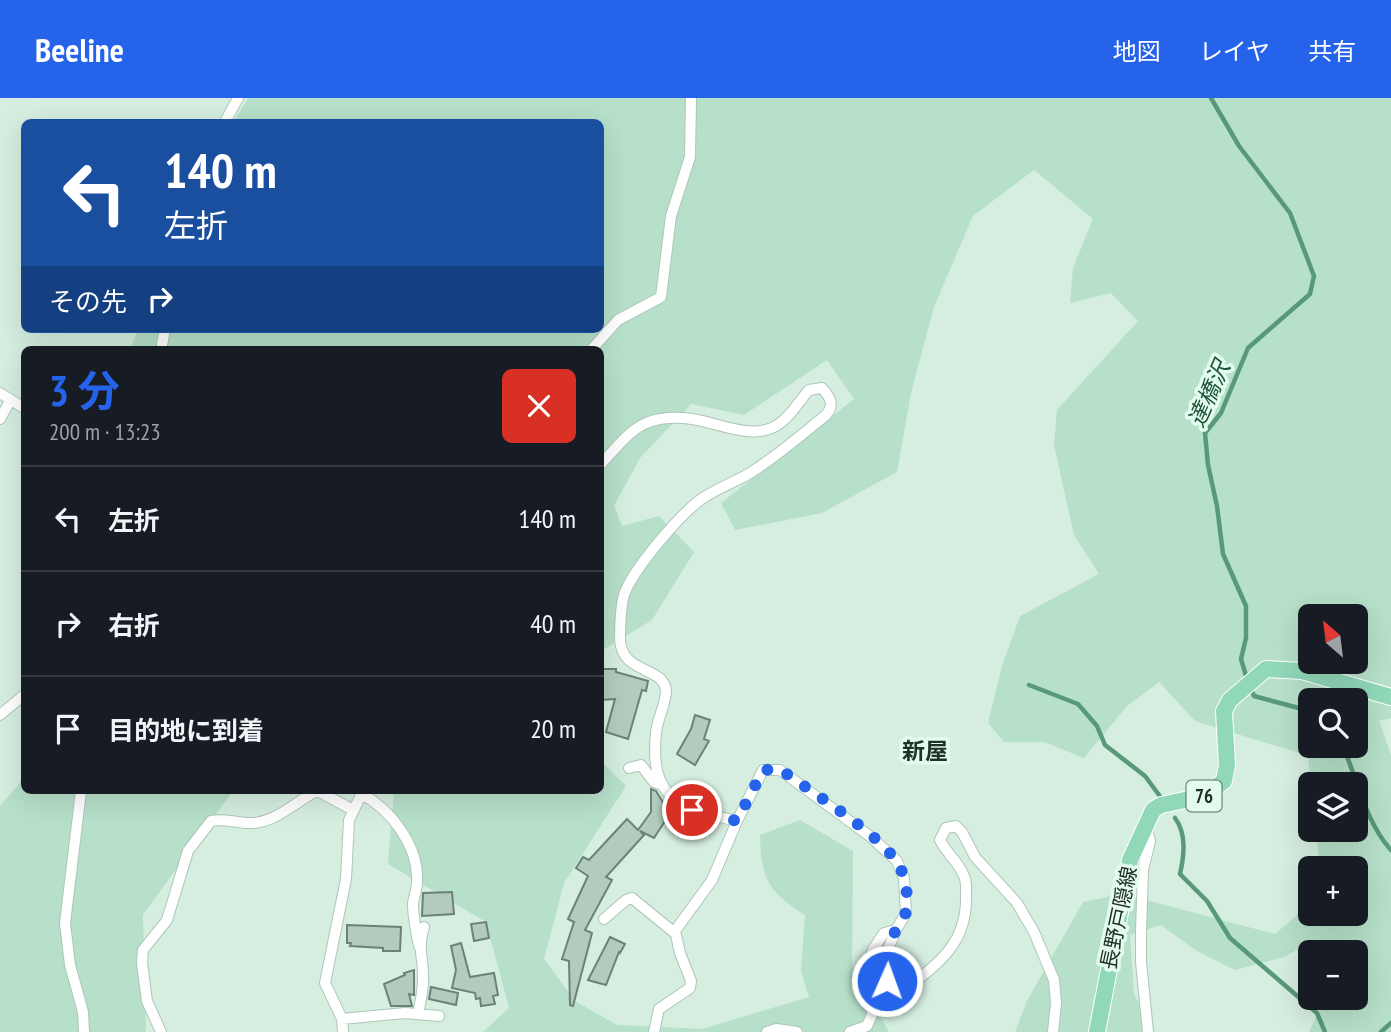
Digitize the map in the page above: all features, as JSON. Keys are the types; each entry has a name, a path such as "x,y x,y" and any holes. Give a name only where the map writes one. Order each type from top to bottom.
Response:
{"main road":[{"name":"長野戸隠線","path":"1097,1032 1130,860 1153,810 1161,805 1203,796 1224,781 1227,765 1224,711 1230,700 1266,669 1302,671 1391,697"}],"street":[{"path":"227,119 238,98"},
{"path":"595,346 618,320 661,297 671,216 690,157 691,98"},
{"path":"604,461 633,431 646,422 664,418 692,419 732,431 763,430 784,421 809,390 822,388 832,403 831,410 826,415 778,453 750,473 702,499 680,519 645,560 625,593 620,641 623,655 631,663 660,678 666,691 656,731 655,756 663,785 670,797 692,810 737,821"},
{"path":"0,393 21,406"},
{"path":"0,419 10,401"},
{"path":"0,715 21,698"},
{"path":"629,768 641,765 654,782 663,785"},
{"path":"654,1032 659,1009 690,988 691,981 675,931 712,880 737,821 763,770 780,769 871,836 897,861 904,877 906,914 895,930 883,961 887,981 906,988 942,959 958,940 967,912 965,878 956,860 940,840 946,828 956,826 975,857 1017,903 1034,932 1054,980 1054,1032"},
{"path":"81,794 65,923 70,965 83,1012 84,1032"},
{"path":"161,1032 147,1001 143,950 167,920 188,851 211,821 224,818 249,823 267,821 312,794"},
{"path":"323,794 353,810"},
{"path":"343,1032 341,1019 325,984 346,879 349,820 362,794"},
{"path":"364,794 379,804 410,845 417,880 413,902 415,927 424,972 418,1014"},
{"path":"1146,827 1150,841 1143,870 1141,942 1148,1032"},
{"path":"604,919 632,898 676,934"},
{"path":"419,946 424,927"},
{"path":"850,1032 867,1026 872,1015 872,951 884,933 895,930"},
{"path":"341,1019 418,1014 439,1016"},
{"path":"767,1032 776,1029 797,1032"}],"green space":[{"path":"248,98 1391,98 1391,718 1379,721 1391,755 1391,1032 1309,1032 1319,1010 1368,1010 1368,940 1298,940 1298,949 1284,957 1235,970 1197,951 1161,925 1130,935 1134,994 1155,1032 1015,1032 1027,1001 1083,902 1123,894 1275,934 1298,914 1298,926 1368,926 1368,856 1319,856 1317,842 1368,842 1368,772 1310,772 1308,758 1368,758 1368,688 1298,688 1298,753 1195,721 1159,682 1127,706 1084,758 1044,742 1004,742 988,723 1002,666 1020,616 1099,574 1074,535 1054,445 1057,410 1138,321 1111,293 1070,303 1073,268 1093,219 1034,170 973,216 934,307 911,393 897,472 822,513 735,530 721,503 854,399 827,360 744,415 691,404 640,458 614,506 622,526 659,516 694,552 652,620 604,649 604,346 132,346 136,333 604,333 604,119 236,119"},
{"path":"604,764 626,786 564,883 544,959 575,1001 617,1025 702,1029 809,997 801,971 805,915 782,899 769,882 762,862 760,835 800,820 853,851 852,966 889,1032 483,1032 509,1008 486,922 388,864 394,794 604,794"},
{"path":"21,782 21,794 231,794 143,915 146,1032 0,1032 0,806"}],"building":[{"path":"604,669 616,669 616,672 648,681 646,691 642,690 628,739 606,732 615,699 604,700"},
{"path":"695,715 710,720 704,739 709,741 695,765 677,754 691,729"},
{"path":"651,789 656,791 664,804 665,821 654,838 640,831 644,835 606,877 612,880 585,930 592,933 573,1006 570,1005 569,961 562,959 574,922 568,919 588,876 576,868 583,857 589,860 627,819 638,830 651,812"},
{"path":"452,892 454,914 422,916 423,893"},
{"path":"486,922 489,938 474,941 471,924"},
{"path":"347,925 401,927 400,951 350,946 351,943 347,943"},
{"path":"610,937 625,944 606,985 588,980"},
{"path":"461,943 470,977 494,973 498,995 493,996 495,1004 481,1006 480,998 476,999 475,993 452,988 456,970 451,946"},
{"path":"414,970 414,995 409,994 412,1006 391,1006 384,984"},
{"path":"431,987 458,993 456,1005 429,999"}],"waterway":[{"name":"達橋沢","path":"1211,98 1239,146 1290,213 1314,276 1310,294 1248,348 1221,413 1205,433 1223,554 1246,606 1246,638 1241,659 1247,679"},
{"path":"1029,685 1078,704 1097,726 1105,745 1145,776 1162,799"},
{"name":"達橋沢","path":"1250,687 1254,696 1298,708"},
{"name":"達橋沢","path":"1348,758 1375,827 1391,850"},
{"path":"1175,818 1183,838 1180,874 1207,901 1230,938 1317,1013 1325,1032"},
{"name":"達橋沢","path":"1381,1032 1391,1023"}],"district":[{"name":"新屋","path":"925,751"}],"route":[{"path":"692,810 737,821 763,770 780,769 871,836 897,861 904,877 906,914 895,930 883,961 887,981"}]}
